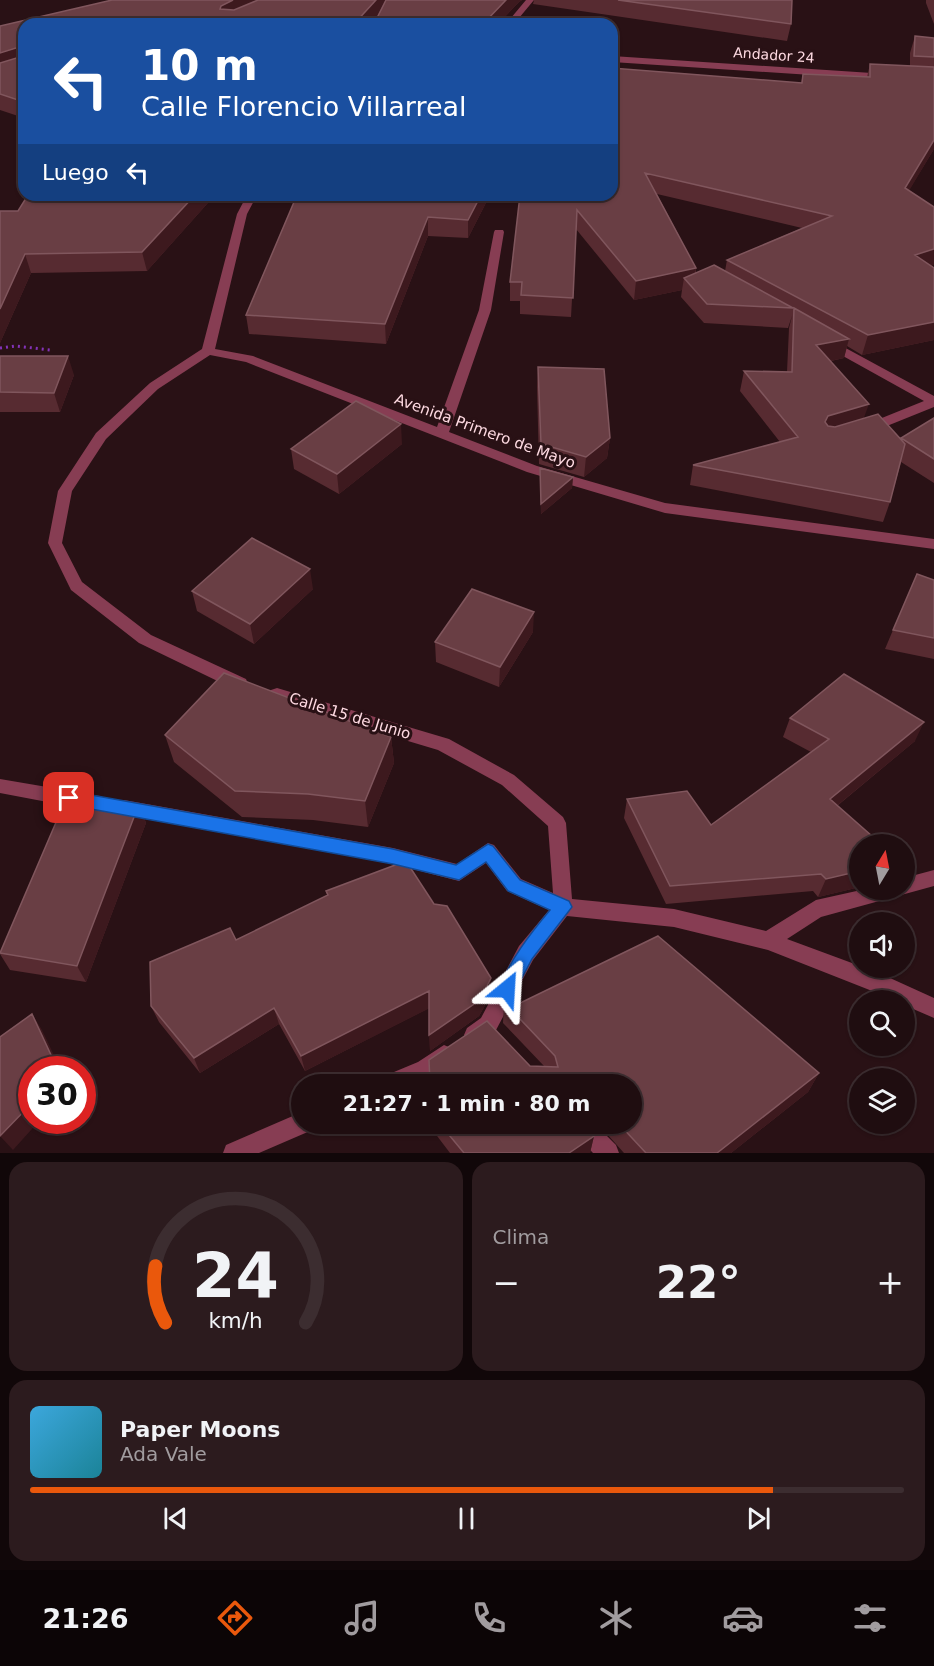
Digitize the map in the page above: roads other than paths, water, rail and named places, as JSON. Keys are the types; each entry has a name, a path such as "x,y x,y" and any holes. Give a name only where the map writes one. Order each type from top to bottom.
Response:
{"street":[{"path":"515,18 530,0"},
{"name":"Andador 24","path":"618,60 897,77"},
{"path":"208,351 242,214 249,201"},
{"path":"442,433 485,310 499,232"},
{"path":"819,338 934,402"},
{"name":"Avenida Primero de Mayo","path":"208,351 249,359 532,469 665,508 775,525 908,539 934,544"},
{"name":"Calle 15 de Junio","path":"208,351 154,386 101,436 65,491 55,543 76,586 146,639 230,681 443,744 508,780 557,823 563,907"},
{"path":"850,434 883,424 934,402"},
{"path":"0,786 393,856 459,873 488,852 514,885 563,907 674,918 768,941 879,983 934,1008"},
{"path":"915,884 934,878"},
{"path":"768,941 816,909 853,900"},
{"path":"413,1074 425,1069 488,1025 526,953 563,907"},
{"path":"488,1025 504,1042"},
{"path":"234,1153 291,1128"},
{"path":"590,1134 608,1153"}]}
